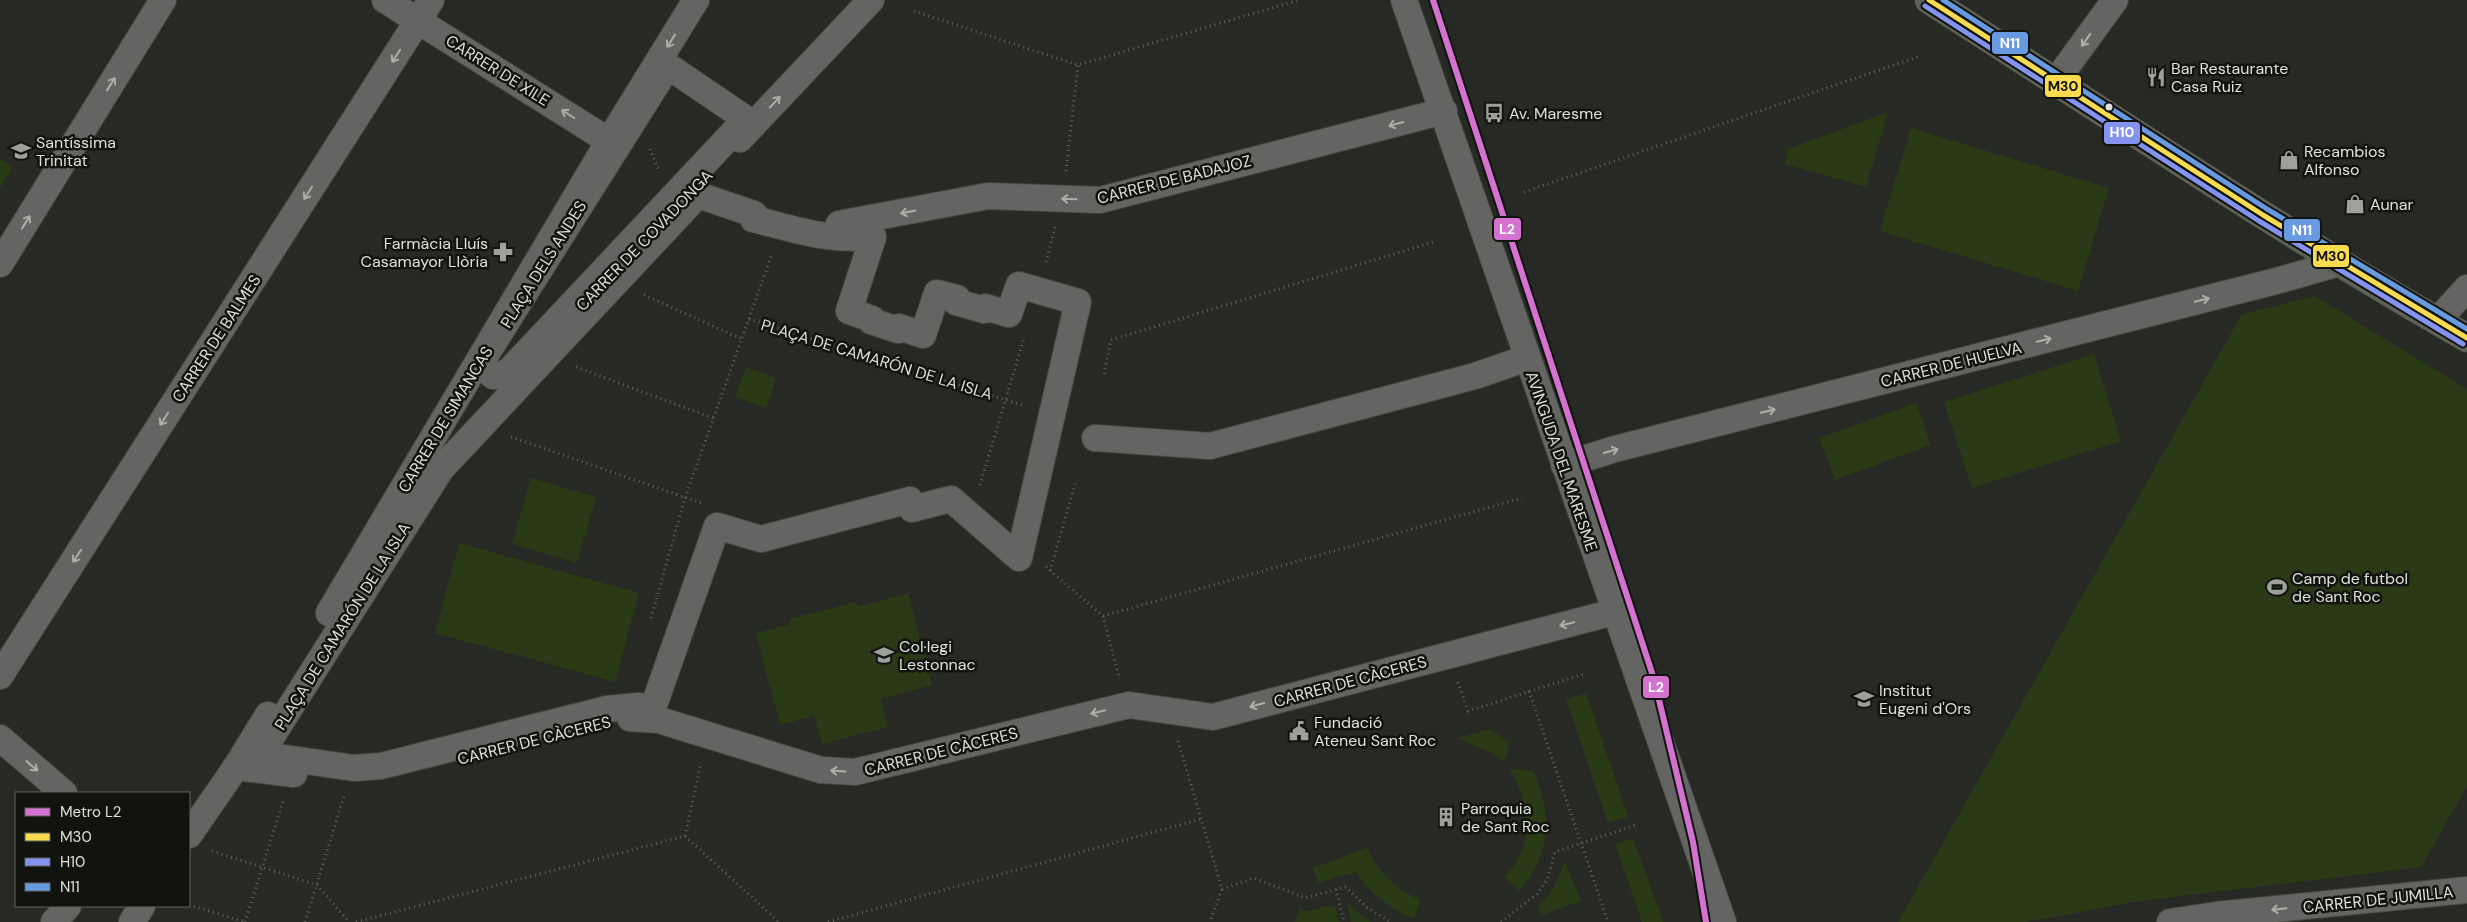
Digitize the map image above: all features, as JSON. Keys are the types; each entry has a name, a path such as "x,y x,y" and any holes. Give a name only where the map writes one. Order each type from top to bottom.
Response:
{"main road":[{"path":"1929,0 2167,155 2339,263 2467,338"}],"street":[{"path":"0,264 163,0"},
{"name":"CARRER DE XILE","path":"385,0 425,10 609,140"},
{"name":"CARRER DE SIMANCAS","path":"190,834 236,767 412,476 609,140 696,0"},
{"name":"CARRER DE COVADONGA","path":"412,476 622,265 872,0"},
{"name":"AVINGUDA DEL MARESME","path":"1404,0 1614,612 1723,922"},
{"path":"2056,81 2115,0"},
{"name":"CARRER DE BALMES","path":"0,676 425,10"},
{"name":"PLAÇA DELS ANDES","path":"668,66 746,119 507,372 493,376 487,371 484,360 487,353 636,116 668,66"},
{"name":"CARRER DE BADAJOZ","path":"699,182 725,194 842,225 988,196 1100,200 1444,112"},
{"name":"PLAÇA DE CAMARÓN DE LA ISLA","path":"698,195 754,214 754,219 822,237 848,239 873,237 849,311 872,318 871,322 898,330 899,326 924,335 938,292 957,298 956,302 984,310 985,307 1009,314 1018,285 1078,302 1022,546 1019,558 951,498 912,509 910,500 761,539 717,526 653,708 638,706 607,709 380,766 354,768 276,758 271,756 268,750 267,744 441,469 698,195"},
{"name":"CARRER DE HUELVA","path":"1564,464 2280,280 2339,263"},
{"path":"2437,321 2467,288"},
{"path":"1095,438 1210,446 1475,376 1527,358"},
{"name":"CARRER DE CÀCERES","path":"236,767 376,780 634,717 659,720 821,770 855,772 1129,705 1214,717 1614,612"},
{"path":"0,738 63,792"},
{"name":"CARRER DE JUMILLA","path":"2170,922 2216,915 2467,890"},
{"path":"54,922 67,907"},
{"path":"132,922 141,907"}],"path":[{"path":"914,11 1078,65 1299,0"},
{"path":"1524,192 1920,56"},
{"path":"1066,172 1078,65"},
{"path":"636,116 670,200"},
{"path":"1039,290 1056,222"},
{"path":"1104,374 1111,340 1433,242"},
{"name":"PLAÇA DE CAMARÓN DE LA ISLA","path":"650,622 685,498 773,249"},
{"name":"PLAÇA DE CAMARÓN DE LA ISLA","path":"641,294 742,338"},
{"name":"PLAÇA DE CAMARÓN DE LA ISLA","path":"749,319 1028,407"},
{"name":"PLAÇA DE CAMARÓN DE LA ISLA","path":"977,494 1025,336"},
{"path":"570,365 713,418"},
{"path":"502,434 708,505"},
{"path":"1050,570 1075,484"},
{"path":"1103,616 1522,498"},
{"path":"1022,546 1103,616 1121,682"},
{"path":"1457,678 1468,711 1584,674"},
{"path":"1529,691 1608,922"},
{"path":"1177,736 1222,889 1210,922"},
{"path":"685,836 703,754"},
{"path":"305,922 345,795"},
{"path":"190,905 245,922 284,797"},
{"path":"828,922 1201,819"},
{"path":"1501,922 1537,894 1548,880 1556,852 1636,824"},
{"path":"356,922 685,836"},
{"path":"685,836 779,922"},
{"path":"211,851 316,885 349,922"},
{"path":"1222,889 1254,878 1305,898 1346,887 1366,907 1391,922"},
{"path":"1336,889 1344,922"}],"green space":[{"path":"1888,112 1866,187 1785,164 1788,149"},
{"path":"1911,128 2109,188 2078,291 1880,231"},
{"path":"0,159 13,167 0,188"},
{"name":"Camp de futbol de Sant Roc","path":"2315,296 2467,389 2467,786 2421,867 2134,902 2027,922 1898,922 2242,314"},
{"path":"2094,354 2121,441 1972,488 1944,402"},
{"path":"746,367 776,378 766,408 735,397"},
{"path":"1916,403 1931,445 1835,480 1819,438"},
{"path":"531,478 596,497 577,563 512,544"},
{"path":"459,543 639,593 615,682 435,633"},
{"path":"908,593 932,685 881,699 888,727 822,744 814,716 780,725 756,633 790,624 789,619 856,602 858,607"},
{"path":"1586,693 1628,817 1608,823 1566,699"},
{"path":"1490,729 1509,742 1506,757 1502,761 1492,753 1456,738"},
{"path":"1512,769 1533,771 1544,803 1546,819 1546,834 1538,863 1519,891 1504,877 1514,866 1525,840 1526,811 1517,784 1510,771"},
{"path":"1633,838 1663,922 1642,922 1615,844"},
{"path":"1367,848 1382,872 1395,885 1420,900 1414,919 1397,911 1382,900 1356,872 1318,883 1313,868"},
{"path":"1565,861 1581,901 1543,915 1537,909 1553,889"},
{"path":"1347,903 1370,922 1351,922"},
{"path":"1335,905 1339,922 1295,922 1300,908 1305,911"}],"metro line":[{"name":"L2","path":"1433,0 1654,679 1693,842 1706,922"}],"transit line":[{"name":"M30","path":"1929,0 2263,215 2467,338"},
{"name":"N11","path":"1943,0 2267,209 2467,329"},
{"name":"H10","path":"1925,6 2259,221 2463,344"}],"place":[{"name":"Bar Restaurante Casa Ruiz","path":"2156,77"},
{"name":"Av. Maresme","path":"1494,113"},
{"name":"Santíssima Trinitat","path":"21,151"},
{"name":"Recambios Alfonso","path":"2289,160"},
{"name":"Aunar","path":"2355,204"},
{"name":"Farmàcia Lluís Casamayor Llòria","path":"503,252"},
{"name":"Camp de futbol de Sant Roc","path":"2277,587"},
{"name":"Col·legi Lestonnac","path":"884,655"},
{"name":"Institut Eugeni d'Ors","path":"1864,699"},
{"name":"Fundació Ateneu Sant Roc","path":"1299,731"},
{"name":"Parroquia de Sant Roc","path":"1446,817"}]}
